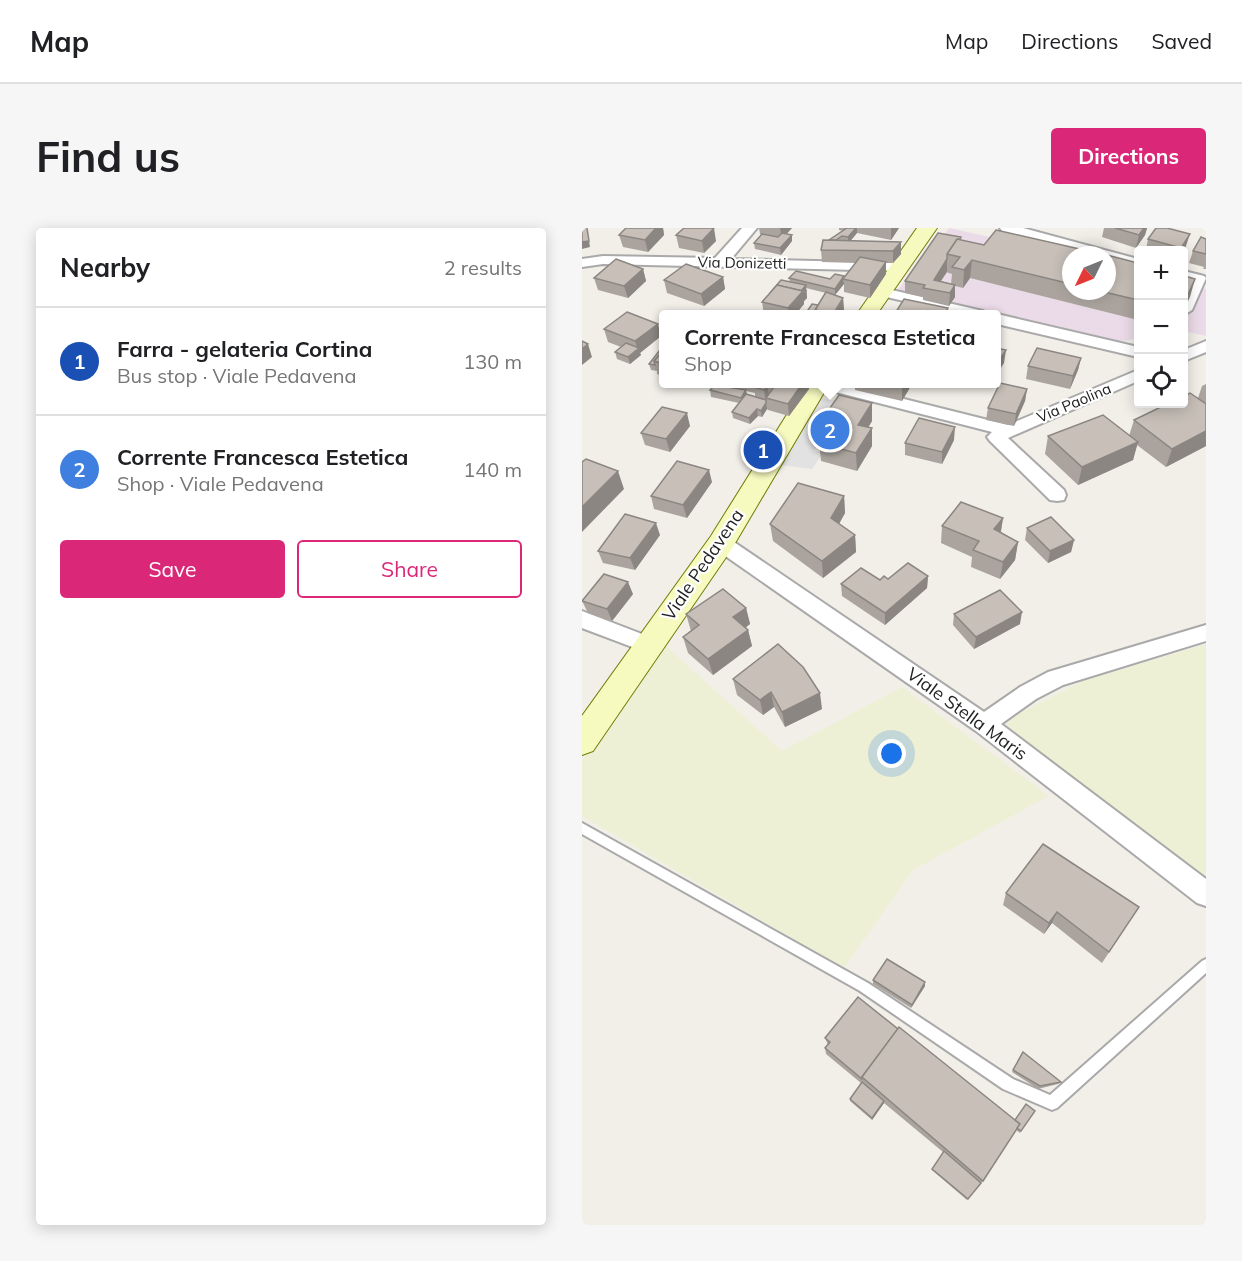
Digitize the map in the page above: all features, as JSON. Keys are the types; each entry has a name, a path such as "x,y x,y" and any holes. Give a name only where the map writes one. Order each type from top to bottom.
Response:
{"main road":[{"path":"870,310 927,228"},
{"name":"Viale Pedavena","path":"582,741 721,543 815,388"}],"street":[{"path":"720,262 750,228"},
{"path":"1007,228 1134,262"},
{"path":"603,260 619,244"},
{"name":"Via Donizetti","path":"582,263 603,260 902,267"},
{"path":"1188,276 1199,279 1188,302"},
{"path":"883,292 957,310"},
{"path":"1001,320 1134,351"},
{"path":"1188,354 1206,346"},
{"name":"Via Paolina","path":"1009,431 1134,377"},
{"path":"842,388 1009,431"},
{"path":"1009,431 996,437 1057,495"},
{"name":"Viale Stella Maris","path":"721,543 984,724 1206,894"},
{"path":"582,619 648,645"},
{"path":"984,724 1029,693 1056,678 1206,633"}],"lane":[{"path":"582,828 864,987 1008,1084 1052,1103 1206,965"}],"shaded area":[{"path":"949,228 1062,253 1062,300 1116,300 1116,285 1134,274 1134,339 1101,346 1001,322 1001,310 957,310 895,294 928,249 937,245"},
{"path":"1188,285 1206,289 1206,336 1188,332"},
{"path":"820,398 838,401 816,435 823,436 814,451 823,453 812,469 774,464"}],"green space":[{"path":"1206,644 1206,882 1003,727 1018,714 1083,681"},
{"path":"666,646 782,751 902,687 1049,796 913,870 844,968 582,816 582,761"}],"building":[{"path":"582,228 587,228 589,241 582,242"},
{"path":"626,228 656,228 645,240 619,235"},
{"path":"684,228 714,228 702,241 676,235"},
{"path":"847,228 856,228 848,237 842,236 836,240 829,240"},
{"path":"1115,228 1144,228 1139,235"},
{"path":"1156,228 1167,228 1190,234 1182,246 1148,239"},
{"path":"996,230 1066,246 1062,246 1062,282 972,260 964,270 952,267 960,257 947,254 957,239 984,245"},
{"path":"782,233 792,235 780,248 754,243 762,234 778,237"},
{"path":"938,233 961,237 957,239 947,254 947,259 934,280 955,285 950,293 923,288 925,285 905,281"},
{"path":"1201,237 1206,239 1206,254 1193,251"},
{"path":"823,240 901,242 893,251 821,250"},
{"path":"860,257 886,262 870,285 843,279"},
{"path":"1116,257 1134,262 1134,299 1116,295"},
{"path":"616,259 643,269 624,286 594,278"},
{"path":"686,264 723,277 701,294 664,280"},
{"path":"796,271 830,279 835,274 844,276 835,289 789,278"},
{"path":"1188,277 1195,279 1188,294"},
{"path":"781,280 806,285 802,290 806,291 803,295 803,291 777,285 770,293"},
{"path":"777,285 803,291 788,308 762,302"},
{"path":"826,292 843,298 836,310 815,310"},
{"path":"904,299 948,308 947,310 897,310"},
{"path":"812,304 818,305 815,310 808,310"},
{"path":"627,312 658,324 635,341 604,329"},
{"path":"582,341 588,344 582,349"},
{"path":"626,343 639,348 628,357 615,352"},
{"path":"1037,348 1081,358 1073,376 1028,366"},
{"path":"659,351 659,355 654,361 655,365 649,364"},
{"path":"1001,383 1027,389 1016,414 988,408 998,388 1001,388"},
{"path":"712,388 734,388 746,390 741,398 710,390"},
{"path":"773,388 799,388 788,404 766,398"},
{"path":"1190,393 1206,404 1206,431 1172,449 1134,420 1159,408 1188,408 1188,394"},
{"path":"746,394 766,400 761,411 757,409 749,418 732,412"},
{"path":"839,395 872,403 858,425 872,428 856,453 819,443 834,421 823,418"},
{"path":"662,407 687,413 666,439 641,433"},
{"path":"1103,415 1138,442 1082,467 1048,436"},
{"path":"919,418 955,427 942,452 905,443"},
{"path":"586,459 618,471 582,507 582,462"},
{"path":"677,461 709,470 683,505 651,496"},
{"path":"798,483 844,496 831,518 855,535 822,561 770,524"},
{"path":"961,502 1003,518 994,529 1018,542 1003,562 973,550 979,541 942,526"},
{"path":"625,514 656,523 630,558 598,551"},
{"path":"1051,517 1074,540 1050,551 1027,528"},
{"path":"908,563 928,576 885,613 841,584 861,568 880,580 884,576 888,579"},
{"path":"604,574 628,582 607,609 582,601"},
{"path":"723,589 746,608 733,617 748,630 708,659 683,637 699,625 686,614"},
{"path":"1000,590 1022,612 976,637 954,614"},
{"path":"778,644 803,667 820,693 782,712 771,692 760,700 733,679"},
{"path":"1043,844 1139,907 1109,952 1057,912 1049,923 1006,893"},
{"path":"887,959 925,982 912,1005 873,980"},
{"path":"858,997 898,1029 862,1079 825,1048 830,1042 825,1038"},
{"path":"899,1027 1020,1124 983,1181 862,1077"},
{"path":"1023,1052 1061,1082 1040,1086 1013,1070"},
{"path":"862,1082 884,1101 872,1118 850,1099"},
{"path":"1026,1104 1035,1111 1021,1131 1017,1128 1020,1124 1015,1120"},
{"path":"944,1151 981,1183 968,1199 932,1169"}],"place":[{"name":"Corrente Francesca Estetica","path":"830,430"},
{"name":"Farra - gelateria Cortina","path":"763,450"}]}
